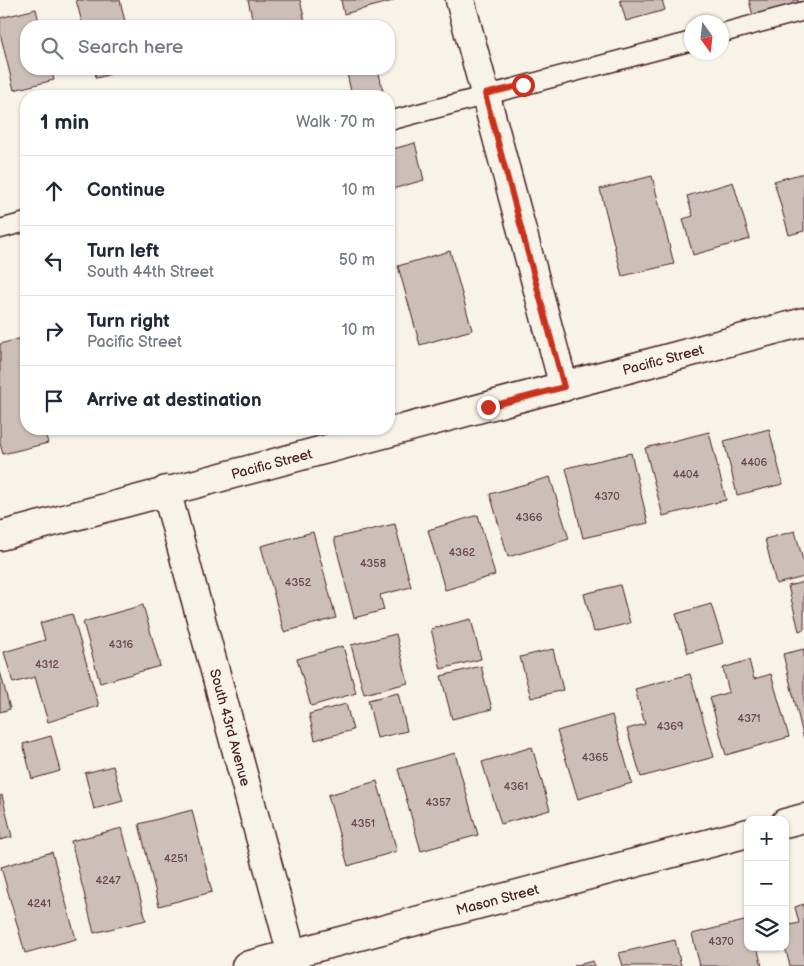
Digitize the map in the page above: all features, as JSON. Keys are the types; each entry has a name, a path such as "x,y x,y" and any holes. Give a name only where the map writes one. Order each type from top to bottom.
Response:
{"street":[{"path":"460,0 564,387"},
{"name":"Pacific Street","path":"395,431 804,322"},
{"name":"Pacific Street","path":"0,536 166,490 379,435"},
{"name":"South 43rd Avenue","path":"166,490 293,960"},
{"path":"789,821 804,818"},
{"name":"Mason Street","path":"246,966 293,960 744,833"}],"lane":[{"path":"729,31 804,11"},
{"path":"395,119 485,94 684,43"},
{"path":"0,229 20,224"}],"building":[{"path":"76,0 120,0 125,20 81,20"},
{"path":"248,0 300,0 305,20 253,20"},
{"path":"341,0 393,0 393,1 344,14"},
{"path":"620,0 662,0 665,10 626,21"},
{"path":"749,0 798,0 799,3 753,16"},
{"path":"36,9 39,20 20,20 20,75 53,75 54,80 14,90 0,33 0,18"},
{"path":"95,75 108,75 96,78"},
{"path":"347,75 379,75 383,90 351,90"},
{"path":"415,143 424,180 395,188 395,148"},
{"path":"804,173 804,231 789,235 774,181"},
{"path":"652,176 674,264 622,276 600,189"},
{"path":"733,182 750,239 693,255 683,219 693,216 687,196"},
{"path":"450,251 472,330 420,345 398,266"},
{"path":"20,339 20,435 46,435 48,443 3,454 0,444 0,344"},
{"path":"769,429 783,484 737,495 724,441"},
{"path":"709,432 726,500 663,516 645,448"},
{"path":"631,453 648,523 583,538 566,468"},
{"path":"550,477 569,539 508,557 490,494"},
{"path":"478,515 495,575 445,590 428,530"},
{"path":"395,524 411,587 380,595 384,610 354,618 334,538"},
{"path":"795,531 804,564 804,577 776,584 765,539"},
{"path":"313,532 336,618 284,632 261,546"},
{"path":"804,582 804,629 799,631 788,586"},
{"path":"620,585 630,623 594,632 584,594"},
{"path":"711,604 723,643 688,653 676,614"},
{"path":"143,605 160,666 100,683 83,622"},
{"path":"72,614 99,706 48,722 35,677 13,683 4,652 45,640 40,623"},
{"path":"471,619 481,659 441,669 431,629"},
{"path":"396,634 408,683 364,694 351,645"},
{"path":"343,646 356,693 311,706 297,659"},
{"path":"553,649 563,690 531,698 520,657"},
{"path":"804,649 804,739 783,654"},
{"path":"749,660 754,679 771,674 789,737 726,755 710,698 729,692 723,668"},
{"path":"481,666 492,709 452,719 441,676"},
{"path":"0,671 10,709 0,712"},
{"path":"690,674 714,757 641,777 627,729 645,724 635,689"},
{"path":"398,693 407,731 377,738 368,700"},
{"path":"346,704 353,730 315,740 309,714"},
{"path":"612,715 632,783 578,799 557,731"},
{"path":"51,736 60,771 32,779 23,744"},
{"path":"532,747 550,810 501,824 482,762"},
{"path":"455,753 478,835 421,851 398,769"},
{"path":"113,766 123,801 94,809 85,773"},
{"path":"377,781 397,851 348,866 328,795"},
{"path":"2,795 12,837 0,840 0,796"},
{"path":"192,810 212,892 159,906 139,824"},
{"path":"122,828 146,920 94,933 71,841"},
{"path":"52,852 76,939 25,953 1,867"},
{"path":"804,904 804,966 790,966 786,951 789,951 789,925 799,923 795,907"},
{"path":"744,921 744,951 758,951 762,966 700,966 692,934"},
{"path":"675,940 681,966 623,966 619,953"},
{"path":"593,961 595,966 574,966"}],"route":[{"path":"488,407 564,387 485,94 523,85"}]}
